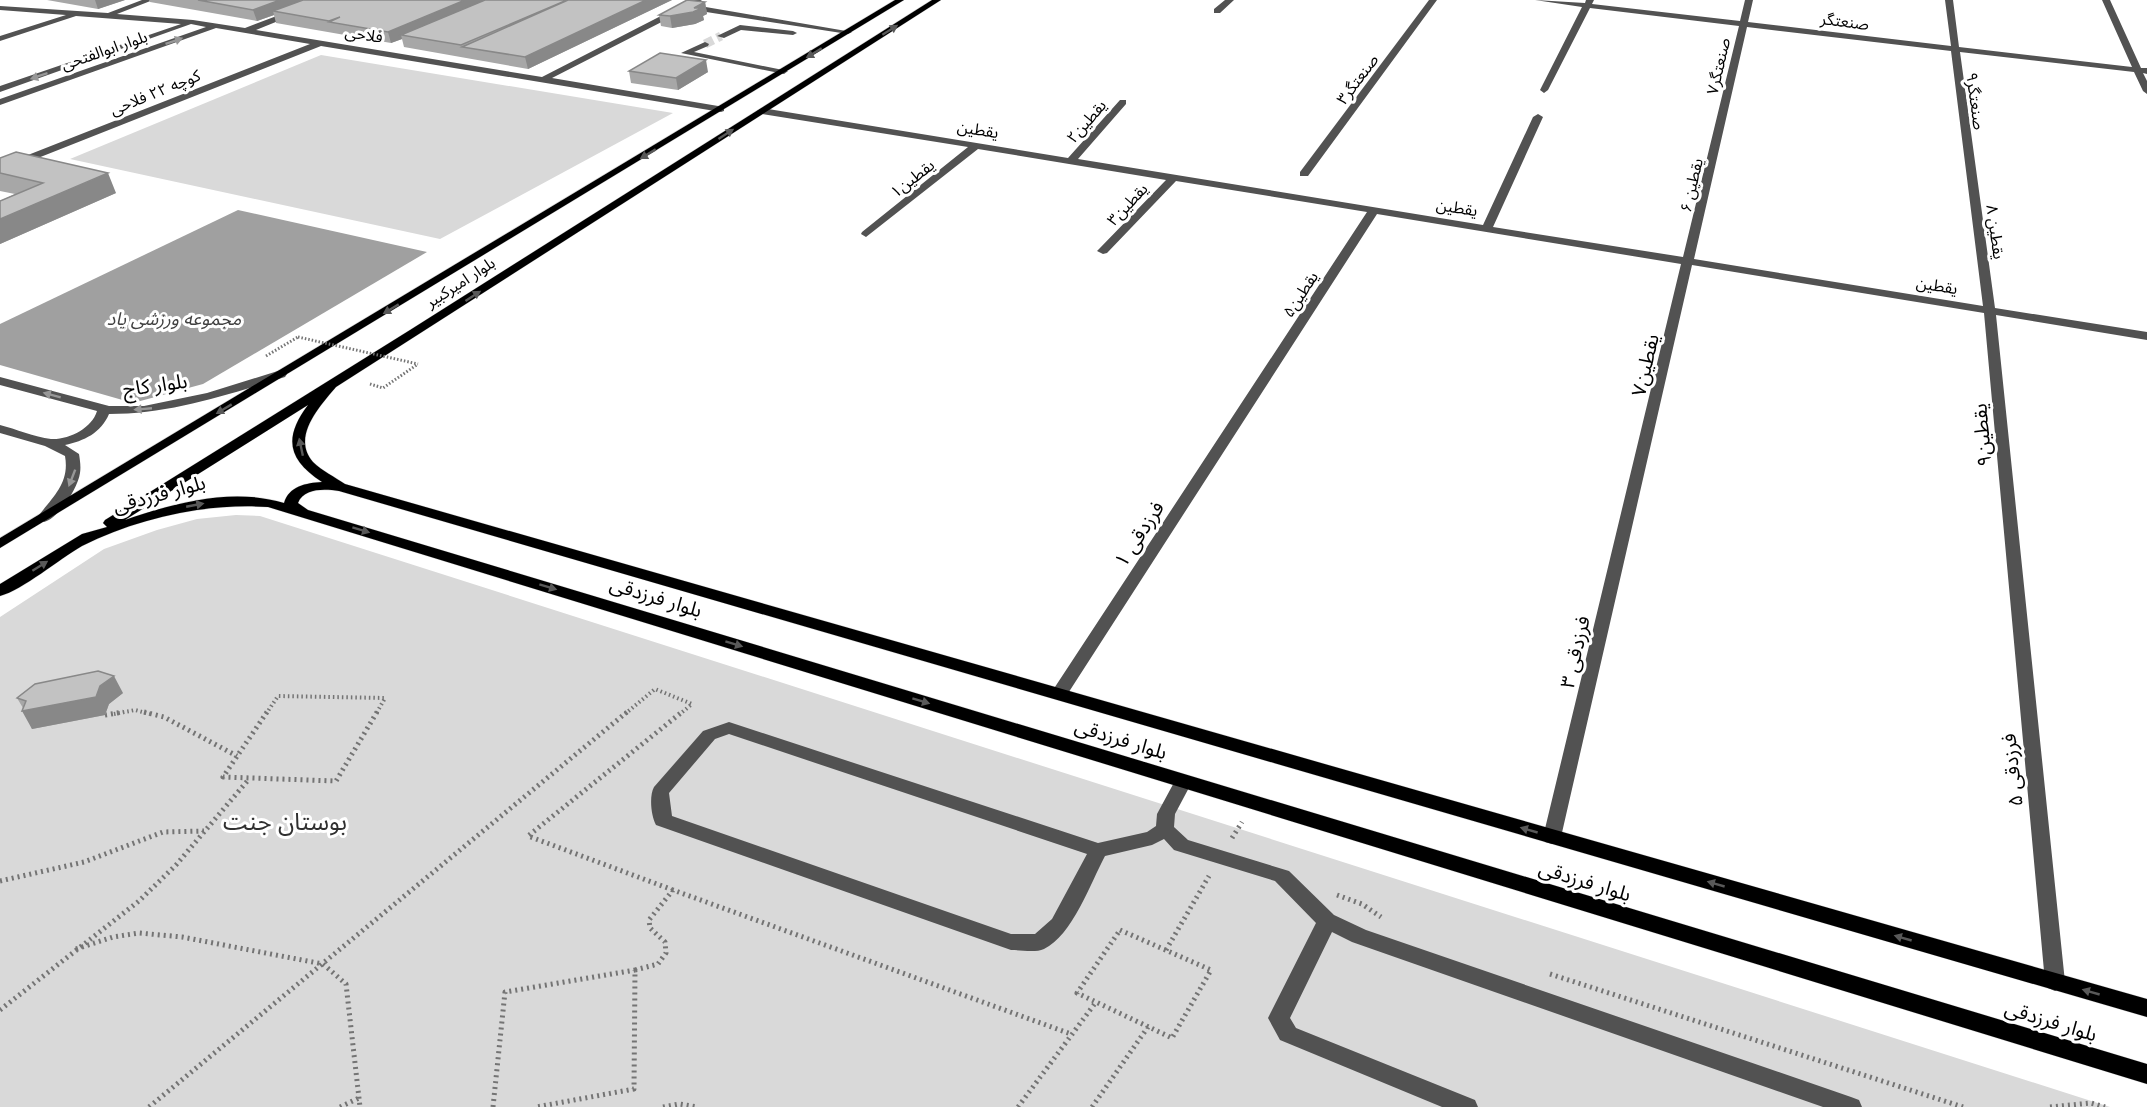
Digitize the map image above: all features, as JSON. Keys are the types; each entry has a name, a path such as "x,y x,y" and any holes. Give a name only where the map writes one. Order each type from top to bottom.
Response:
{"main road":[{"name":"بلوار امیرکبیر","path":"0,544 900,0"},
{"name":"بلوار امیرکبیر","path":"0,591 938,0"},
{"name":"بلوار فرزدقی","path":"334,382 306,416 299,430 298,443 300,453 308,465 340,487 2147,1008"},
{"path":"305,513 290,505 296,494 317,486 340,487"},
{"name":"بلوار فرزدقی","path":"80,542 159,513 207,502 240,500 259,502 305,513 2147,1074"}],"street":[{"path":"104,15 149,0"},
{"path":"248,30 326,0"},
{"path":"544,79 698,0"},
{"path":"1217,11 1230,0"},
{"name":"صنعتگر۳","path":"1304,174 1433,0"},
{"name":"صنعتگر","path":"1539,0 1589,3 1743,24 2147,71"},
{"name":"صنعتگر۷","path":"1722,115 1749,0"},
{"name":"صنعتگر۹","path":"1949,0 1969,157"},
{"path":"2106,0 2147,91"},
{"path":"1544,90 1589,3"},
{"path":"686,6 843,35"},
{"name":"فلاحی","path":"0,8 218,25 721,109"},
{"path":"0,39 79,14"},
{"name":"بلوار ابوالفتحی","path":"0,89 193,22"},
{"name":"بلوار ابوالفتحی","path":"0,102 218,25"},
{"path":"721,36 740,27 843,35"},
{"name":"کوچه ۲۲ فلاحی","path":"0,170 320,43"},
{"path":"380,52 401,44"},
{"path":"705,44 685,53 784,71"},
{"name":"یقطین۲","path":"1071,161 1123,102"},
{"name":"یقطین","path":"762,111 2147,336"},
{"name":"یقطین ۶","path":"1689,262 1722,115"},
{"path":"1487,229 1538,117"},
{"name":"یقطین۱","path":"866,234 976,146"},
{"name":"یقطین ۸","path":"1969,157 1990,311"},
{"name":"یقطین۳","path":"1103,252 1173,178"},
{"name":"یقطین۵","path":"1254,396 1374,210"},
{"name":"یقطین۷","path":"1638,477 1689,262"},
{"name":"یقطین۹","path":"1990,311 2013,555"},
{"name":"بلوار کاج","path":"0,381 104,409 144,410 210,396 281,374"},
{"name":"فرزدقی ۱","path":"1059,694 1254,396"},
{"path":"50,443 72,440 88,431 103,415 104,409"},
{"path":"0,429 50,443 72,454 76,467 71,481 62,498 44,518"},
{"name":"فرزدقی ۳","path":"1552,837 1638,477"},
{"name":"فرزدقی ۵","path":"2013,555 2055,982"},
{"path":"1098,850 1059,925 1039,942 1011,942 663,820 660,792 710,735 729,728 1098,850 1152,838 1165,829"},
{"path":"1165,829 1166,814 1183,782"},
{"path":"1165,829 1181,844 1282,876 1327,921 1359,936 1851,1107"},
{"path":"1327,921 1279,1018 1288,1034 1467,1107"}],"path":[{"path":"258,361 298,337 418,364 383,388"},
{"path":"149,1107 656,689 692,704 528,836 1071,1035"},
{"path":"278,696 385,698 336,781 249,778 223,777 278,696"},
{"path":"105,715 135,710 164,717 238,756"},
{"path":"0,1010 139,901 176,865 249,778"},
{"path":"0,881 84,862 163,832 204,831"},
{"path":"493,1107 505,992 658,964 666,953 665,942 650,928 649,920 673,890"},
{"path":"1332,894 1362,904 1390,923"},
{"path":"1120,930 1211,970 1172,1038 1148,1026 1077,993 1120,930"},
{"path":"76,950 113,937 139,933 182,937 323,964 346,984 360,1107"},
{"path":"536,1107 634,1089 635,970"},
{"path":"1548,974 1963,1107"},
{"path":"1018,1107 1096,1002"},
{"path":"1092,1107 1148,1026"},
{"path":"340,1107 359,1098"},
{"path":"663,1107 679,1104 698,1107"},
{"path":"2050,1107 2091,1105 2105,1107"}],"green space":[{"path":"321,55 673,113 440,239 70,159"},
{"name":"بوستان جنت","path":"236,515 260,516 2110,1107 0,1107 0,617 104,549 157,530 197,519"}],"water":[{"name":"مجموعه ورزشی یاد","path":"238,210 427,252 203,384 133,403 0,365 0,324"}],"building":[{"path":"198,0 280,0 253,10"},
{"path":"303,0 465,0 388,32 329,22 340,17 329,21 273,11"},
{"path":"485,0 567,0 461,45 401,35"},
{"path":"568,0 646,0 525,57 462,47"},
{"path":"687,0 705,2 694,8 702,8 693,12 670,16 659,15"},
{"path":"660,53 706,60 676,78 629,71"},
{"path":"16,152 108,173 0,219 0,201 43,183 0,173 0,158"},
{"path":"98,671 114,676 100,686 96,697 22,711 26,701 17,698 35,684"}],"tunnel":[{"path":"705,44 721,36"}]}
